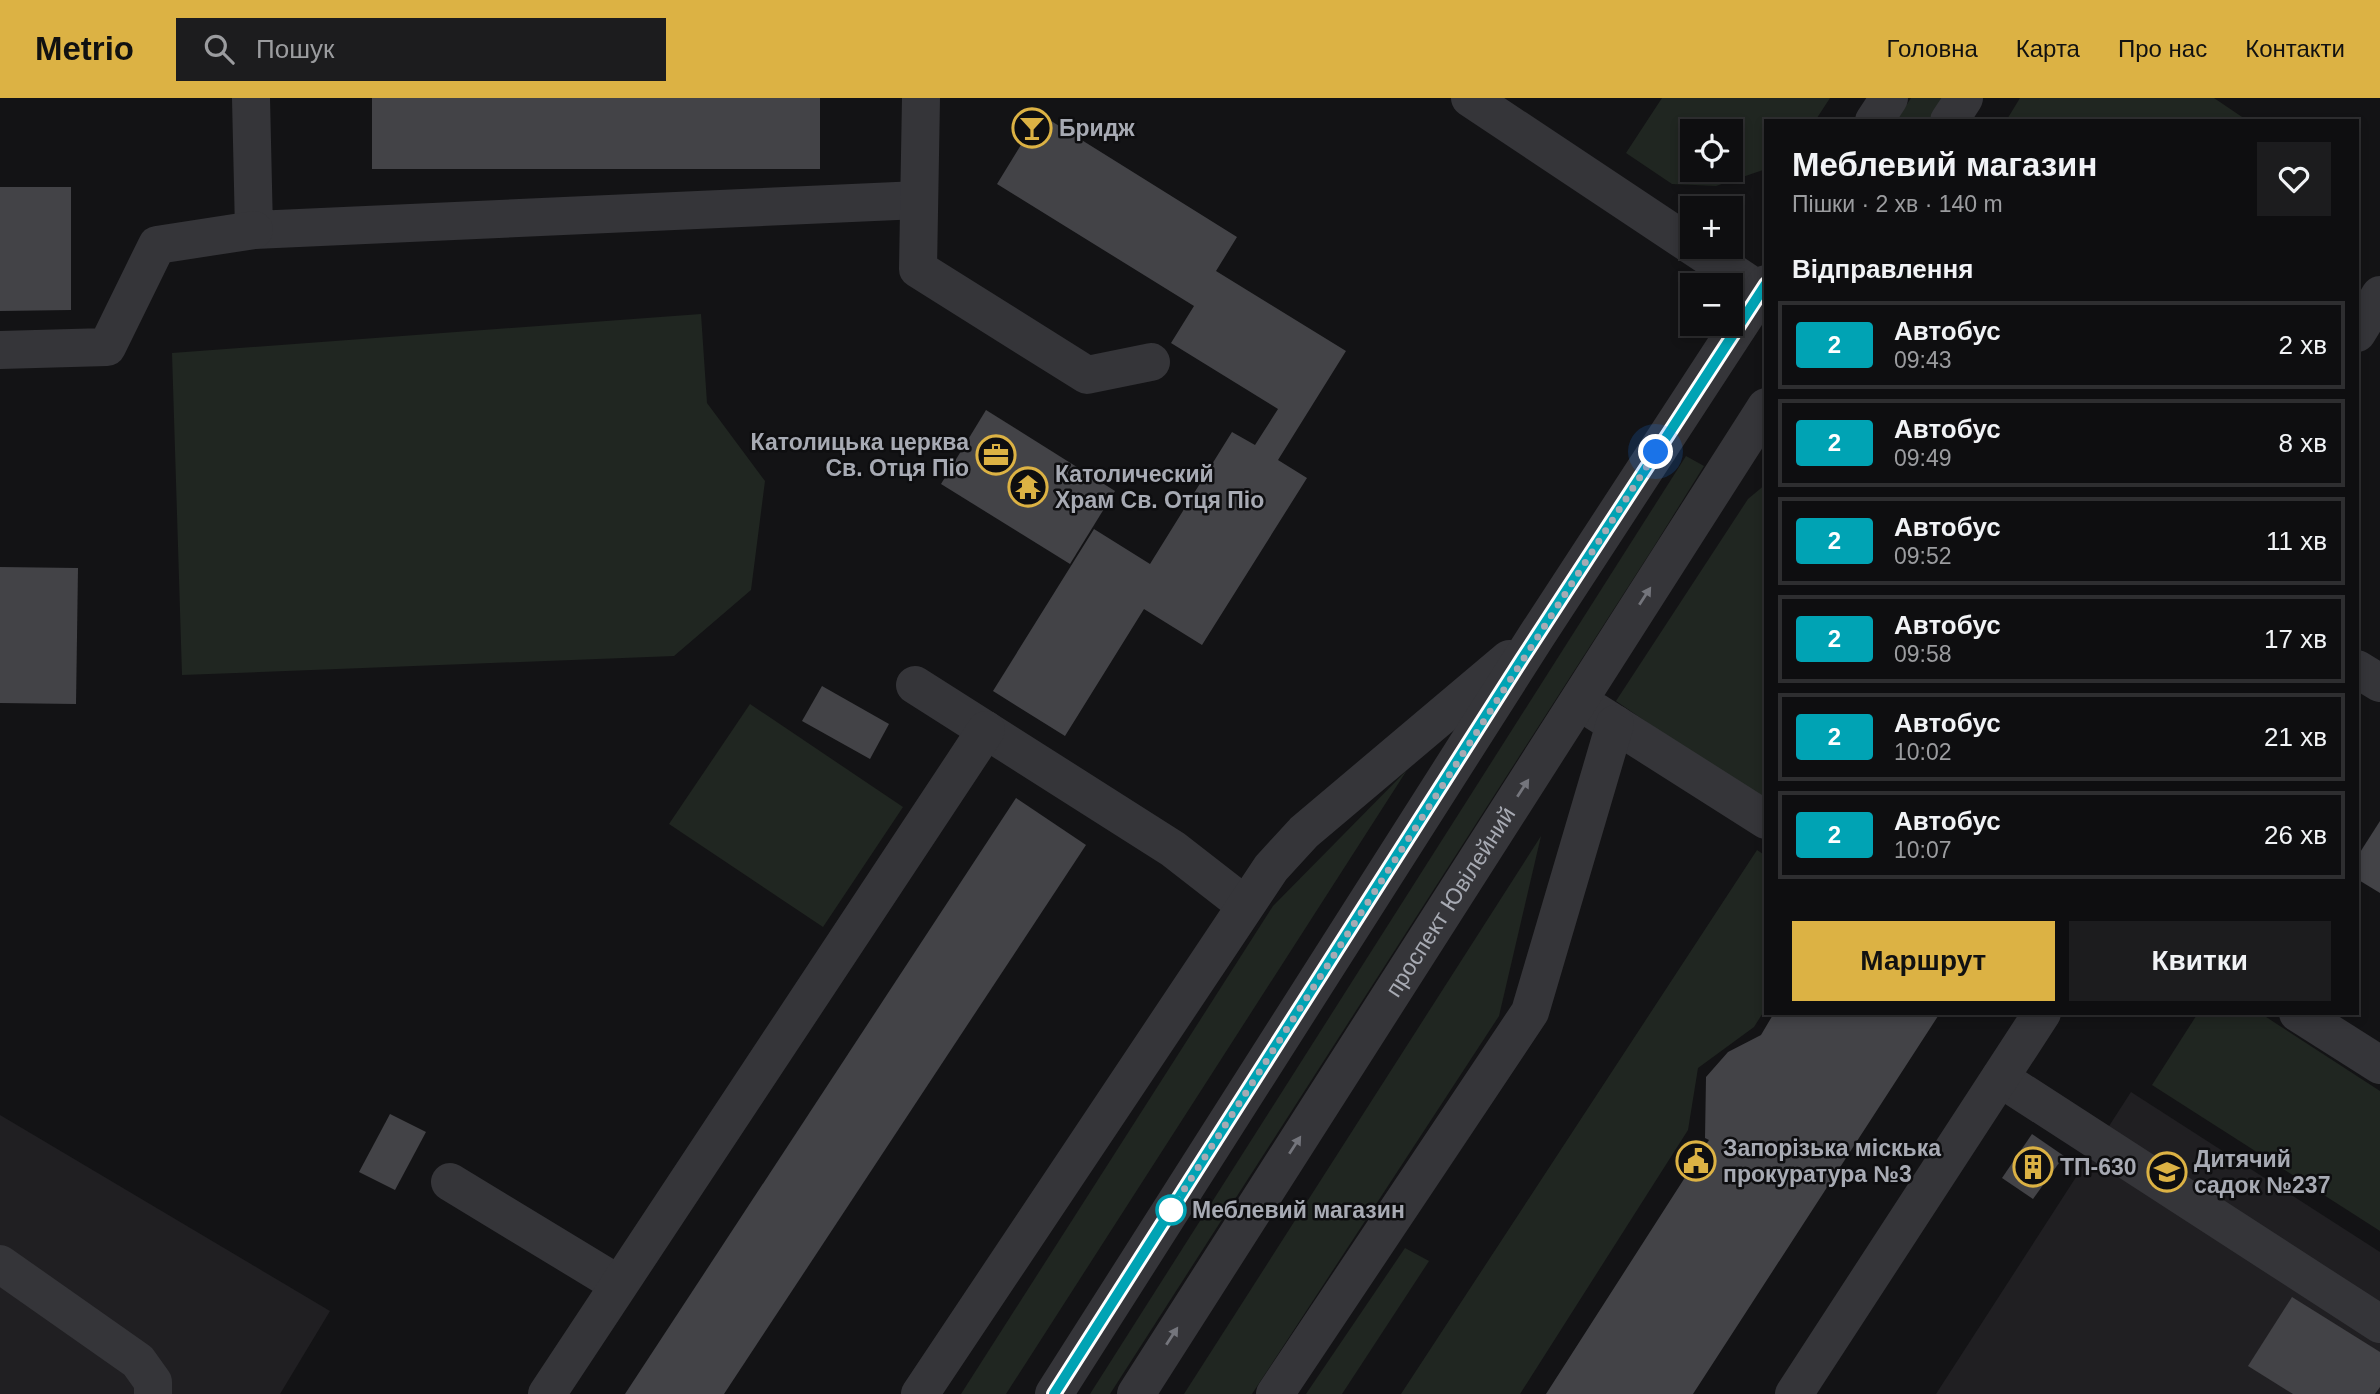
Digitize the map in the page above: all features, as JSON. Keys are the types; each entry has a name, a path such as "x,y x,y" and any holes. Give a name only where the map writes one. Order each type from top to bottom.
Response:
{"street":[{"path":"251,98 254,230"},
{"path":"921,98 918,269 1087,375 1151,362"},
{"path":"1054,1394 1537,635 1764,290 1470,98"},
{"path":"1875,119 1889,98"},
{"path":"1950,119 1964,98"},
{"path":"0,350 107,347 157,245 254,230 919,200"},
{"path":"2359,330 2380,295"},
{"name":"проспект Ювілейний","path":"1136,1394 1764,410"},
{"path":"920,1394 1271,868 1304,832 1537,635"},
{"path":"2359,670 2380,683"},
{"path":"915,685 1173,849 1245,905"},
{"path":"1578,701 1764,819"},
{"path":"1275,1394 1530,1012 1615,724"},
{"path":"547,1394 986,730"},
{"path":"1794,1394 2041,1015"},
{"path":"2301,1015 2380,1065"},
{"path":"2000,1078 2380,1324"},
{"path":"450,1182 618,1284"},
{"path":"0,1264 138,1361 153,1382 153,1394"}],"shaded area":[{"path":"1662,98 1830,98 1816,119 1764,119 1764,170 1743,177 1743,119 1680,119 1680,182 1728,182 1716,186 1672,184 1626,153"},
{"path":"1911,98 1942,98 1929,119 1897,119"},
{"path":"2020,98 2214,98 2245,119 2007,119"},
{"path":"701,314 707,403 765,481 751,590 674,656 182,675 172,353"},
{"path":"1686,456 1704,466 1653,548 1110,1394 1090,1394"},
{"path":"1764,486 1764,803 1616,701 1748,499"},
{"path":"750,704 903,807 823,927 669,824"},
{"path":"1407,770 1006,1394 961,1394 1273,906"},
{"path":"1541,836 1499,1016 1252,1394 1184,1394"},
{"path":"1757,850 1764,855 1764,1011 1754,1027 1698,1068 1688,1130 1520,1394 1401,1394"},
{"path":"2197,1015 2263,1015 2380,1091 2380,1231 2152,1085"},
{"name":"Дитячий садок №237","path":"2131,1092 2380,1252 2380,1394 1936,1394"},
{"path":"0,1115 330,1311 280,1394 0,1394"},
{"path":"1405,1248 1429,1261 1342,1394 1306,1394"}],"building":[{"path":"372,98 820,98 820,169 372,169"},
{"path":"1040,114 1237,237 1216,271 1346,351 1278,460 1307,478 1202,645 1144,609 1065,736 993,691 1094,529 1150,564 1232,432 1255,445 1278,409 1171,343 1194,306 997,184"},
{"path":"0,187 71,187 71,310 0,311"},
{"name":"Католический Храм Св. Отця Піо","path":"986,410 1115,491 1070,564 941,484"},
{"path":"0,567 78,568 76,704 0,703"},
{"path":"822,686 889,724 870,759 802,721"},
{"path":"1016,798 1086,845 724,1394 625,1394"},
{"path":"2380,821 2380,893 2359,880 2359,854"},
{"path":"1773,1015 1939,1015 1693,1394 1546,1394 1709,1140 1705,1138 1706,1077 1728,1052 1761,1035"},
{"path":"390,1114 426,1132 395,1190 359,1172"},
{"name":"ТП-630","path":"2032,1134 2064,1156 2033,1199 2002,1178"},
{"path":"2292,1297 2380,1352 2380,1387 2375,1394 2293,1394 2248,1366"}],"bus line":[{"name":"2","path":"1054,1394 1522,659 1764,287"}],"place":[{"name":"Бридж","path":"1032,128"},
{"name":"Католицька церква Св. Отця Піо","path":"996,455"},
{"name":"Католический Храм Св. Отця Піо","path":"1028,487"},
{"name":"Запорізька міскька прокуратура №3","path":"1696,1161"},
{"name":"ТП-630","path":"2033,1167"},
{"name":"Дитячий садок №237","path":"2167,1172"},
{"name":"Меблевий магазин","path":"1171,1210"}],"route":[{"path":"1171,1210 1656,452"}]}
